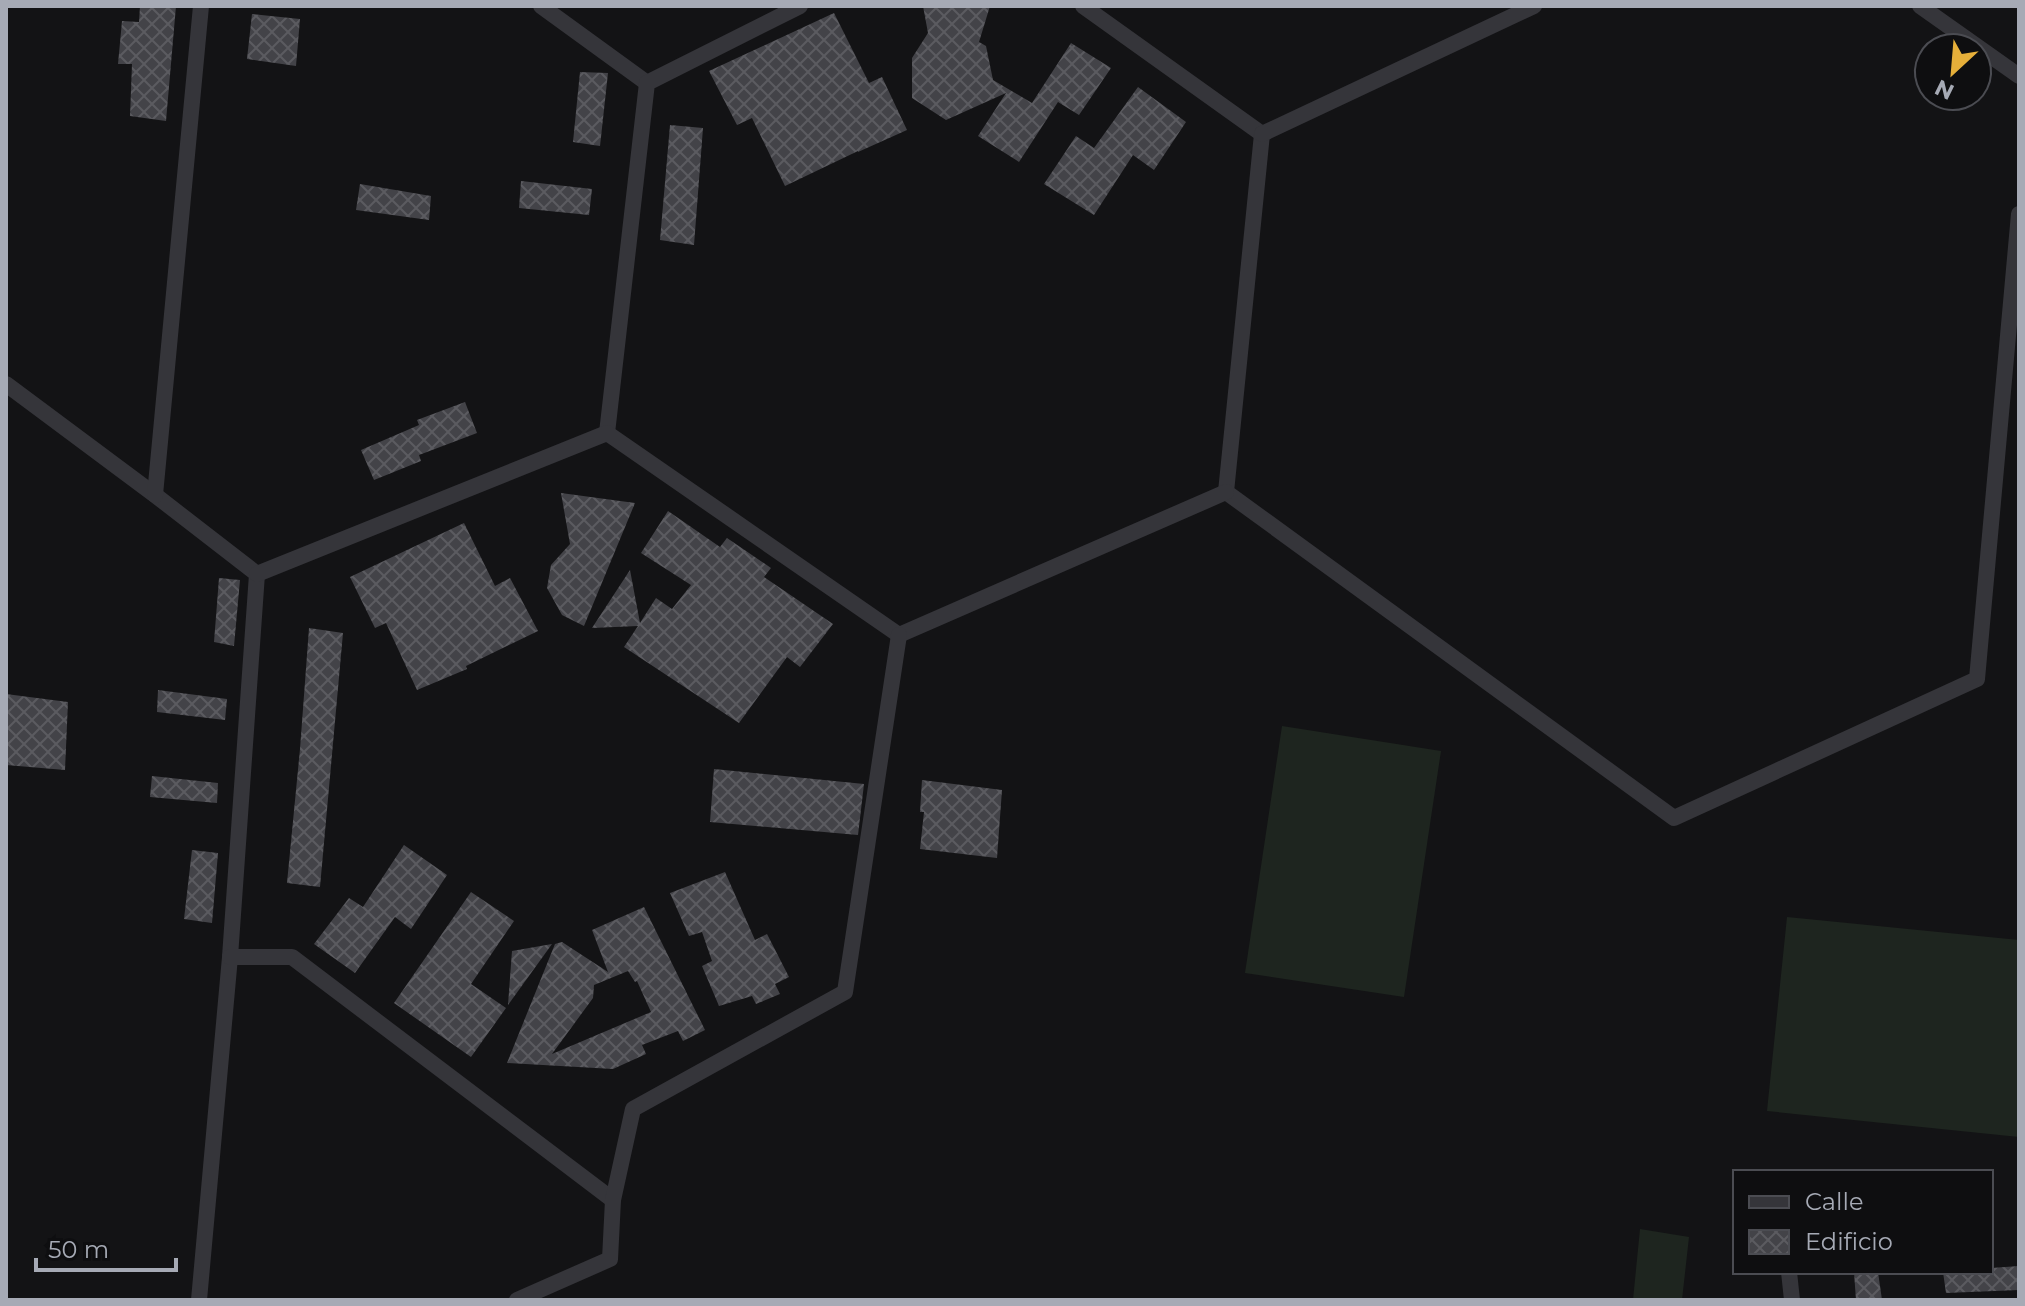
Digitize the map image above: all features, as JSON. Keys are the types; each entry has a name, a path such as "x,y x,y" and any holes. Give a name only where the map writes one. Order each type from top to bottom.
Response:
{"street":[{"path":"155,495 201,6"},
{"path":"541,6 647,83"},
{"path":"647,83 800,6"},
{"path":"1083,6 1262,134"},
{"path":"1262,134 1534,6"},
{"path":"1920,6 2019,76"},
{"path":"607,433 647,83"},
{"path":"1226,492 1262,134"},
{"path":"1226,492 1674,818 1977,679 2019,214"},
{"path":"6,384 257,574"},
{"path":"257,574 607,433"},
{"path":"607,433 899,635"},
{"path":"899,635 1226,492"},
{"path":"199,1300 230,957 257,574"},
{"path":"517,1300 610,1259 613,1200 633,1109 845,992 899,635"},
{"path":"230,957 292,957 613,1200"},
{"path":"1789,1274 1792,1300"}],"shaded area":[{"path":"1282,726 1441,751 1404,997 1245,973"},
{"path":"1787,917 2019,940 2019,1137 1767,1111"},
{"path":"1640,1229 1689,1237 1682,1300 1633,1300"}],"building":[{"path":"140,6 176,6 166,121 130,116 132,64 118,64 122,21 139,22"},
{"path":"923,6 990,6 979,42 986,46 993,80 1032,103 1071,43 1111,68 1079,115 1058,102 1019,162 978,136 1006,93 946,120 912,98 912,58 928,33"},
{"path":"834,13 869,83 882,77 907,130 785,186 752,118 737,125 709,71"},
{"path":"252,14 300,19 296,66 247,59"},
{"path":"580,72 608,73 600,146 573,142"},
{"path":"1138,87 1186,122 1154,170 1133,155 1094,215 1044,184 1076,136 1094,148"},
{"path":"670,125 703,128 694,245 660,240"},
{"path":"521,181 592,189 589,215 519,208"},
{"path":"360,184 431,196 429,220 356,210"},
{"path":"465,402 477,433 419,455 421,461 374,480 361,450 419,425 417,420"},
{"path":"561,493 635,503 584,626 562,615 547,588 551,565 570,544"},
{"path":"668,511 720,547 727,538 771,568 764,577 833,624 800,667 787,657 739,723 624,647 638,626 592,628 630,570 640,623 656,598 672,609 691,585 641,553"},
{"path":"464,523 495,586 510,578 538,631 466,666 467,669 417,690 386,623 375,628 350,577"},
{"path":"219,578 240,580 234,646 214,642"},
{"path":"309,628 343,633 320,887 287,883"},
{"path":"158,690 227,699 225,720 157,712"},
{"path":"6,694 68,702 65,770 6,765"},
{"path":"714,769 864,784 858,835 710,822"},
{"path":"152,776 218,783 217,803 150,797"},
{"path":"922,780 1002,790 997,858 920,849 924,812 920,812"},
{"path":"404,845 447,875 411,929 395,917 355,973 314,944 349,898 363,907"},
{"path":"192,850 218,853 212,923 184,919"},
{"path":"725,872 755,940 767,934 789,977 775,984 780,994 756,1004 752,996 719,1006 702,966 712,961 702,932 689,936 670,893"},
{"path":"471,892 514,921 471,984 506,1008 471,1057 394,1003"},
{"path":"644,907 705,1030 683,1041 678,1031 642,1045 646,1054 613,1069 507,1063 555,944 562,942 608,972 592,930","holes":["628,971 651,1012 552,1054 593,998 594,985"]},
{"path":"552,944 508,1005 512,951"},
{"path":"2019,1266 2019,1290 1946,1293 1943,1274 1993,1274 1993,1268"},
{"path":"1854,1274 1878,1274 1882,1300 1856,1300"}]}
